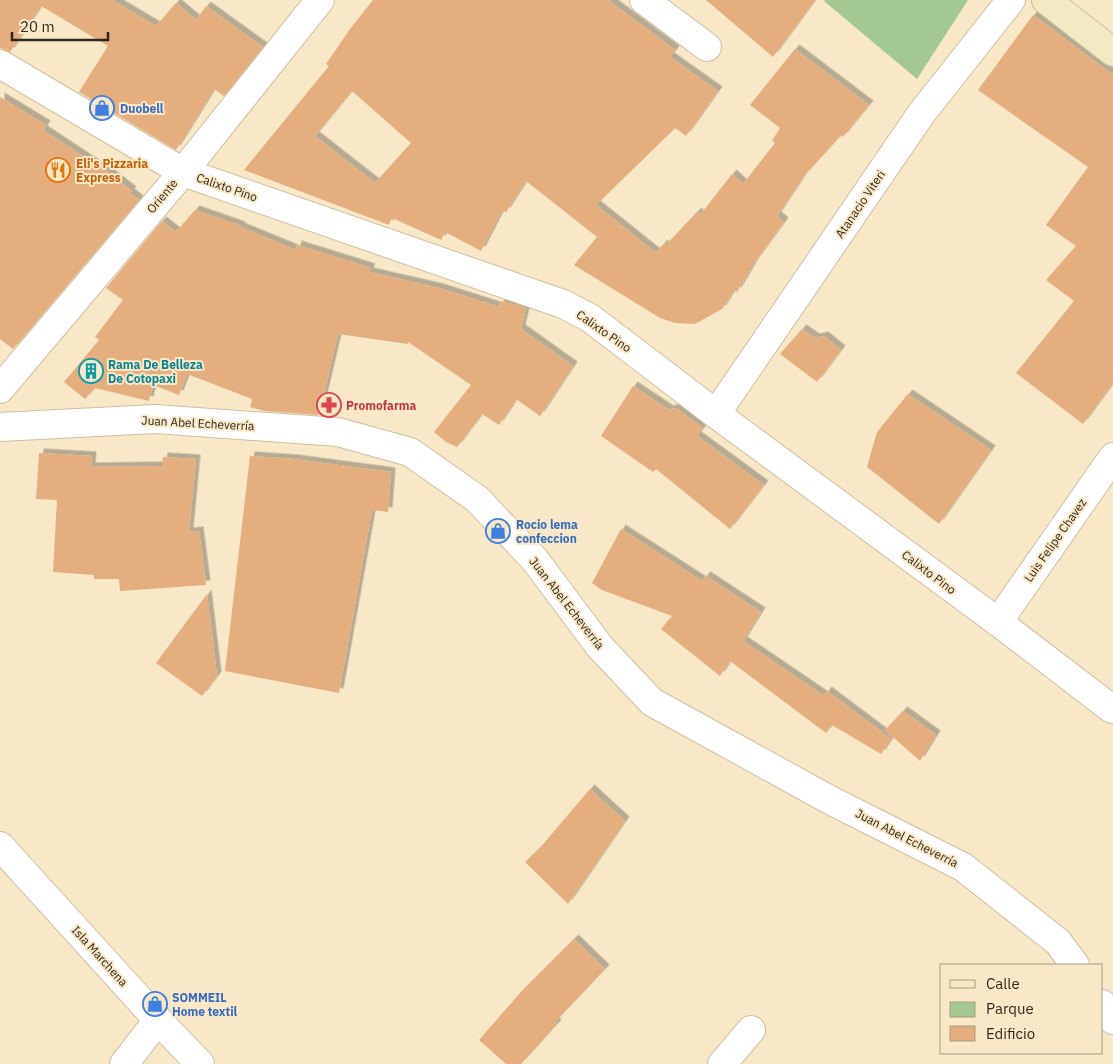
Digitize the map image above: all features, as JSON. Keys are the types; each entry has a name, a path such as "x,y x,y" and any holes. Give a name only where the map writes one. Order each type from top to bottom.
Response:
{"street":[{"name":"Oriente","path":"0,389 183,172 320,0"},
{"path":"644,0 708,47"},
{"name":"Atanacio Viteri","path":"716,414 921,114 1011,0"},
{"path":"1046,0 1113,52"},
{"name":"Calixto Pino","path":"0,64 183,172 563,304 590,318 1112,709"},
{"name":"Juan Abel Echeverría","path":"0,427 154,419 338,432 410,452 477,499 535,560 600,647 652,702 830,800 963,867 1058,942 1074,964"},
{"name":"Luis Felipe Chavez","path":"998,622 1113,457"},
{"name":"Isla Marchena","path":"0,846 200,1064"},
{"path":"1103,1005 1113,1020"},
{"path":"124,1064 158,1020"},
{"path":"722,1064 751,1030"}],"green space":[{"path":"825,0 968,0 917,79"}],"building":[{"path":"0,0 112,0 156,26 176,3 196,20 206,6 263,47 224,96 214,89 176,150 79,92 108,46 41,6 10,52 0,48"},
{"path":"373,0 608,0 675,50 670,57 718,91 686,136 675,128 596,205 656,253 697,212 700,215 732,174 743,184 775,143 772,141 780,128 750,105 795,49 869,105 843,137 841,135 802,178 777,216 784,222 754,263 737,292 734,290 722,309 695,324 675,323 660,318 574,265 597,237 526,181 506,212 502,210 481,251 445,232 441,240 392,218 389,225 244,170 329,66 326,64","holes":["352,91 411,143 375,183 315,136"]},
{"path":"706,0 815,0 773,57"},
{"path":"1033,15 1113,75 1113,383 1083,424 1016,373 1074,301 1046,280 1076,246 1046,225 1088,167 978,90"},
{"path":"0,97 46,125 43,130 100,166 132,191 130,193 139,200 13,349 0,339"},
{"path":"195,210 241,226 296,250 297,245 371,268 369,272 439,288 499,307 501,301 526,308 521,329 573,366 540,416 516,399 499,425 482,414 457,447 446,442 434,432 471,385 408,342 408,344 338,334 319,415 264,411 250,407 252,399 187,374 179,395 153,385 149,401 95,388 85,399 64,382 99,340 95,337 123,300 106,288 162,221 176,232"},
{"path":"802,329 815,338 824,336 841,350 817,382 780,354"},
{"path":"633,386 669,410 676,408 703,428 697,436 764,485 730,529 656,469 653,472 601,436"},
{"path":"908,394 991,450 939,524 867,467 877,432"},
{"path":"39,453 92,456 91,467 162,466 163,457 196,459 189,532 199,531 206,585 120,591 119,579 94,579 94,575 53,572 57,500 36,499"},
{"path":"250,456 293,459 391,472 388,512 372,510 339,693 225,671"},
{"path":"621,529 702,581 706,576 761,612 743,641 824,696 827,691 891,739 881,754 832,725 826,733 730,661 720,676 661,629 672,616 602,590 592,583"},
{"path":"207,594 217,676 202,696 156,663"},
{"path":"903,711 936,735 920,761 885,730"},
{"path":"590,789 625,821 568,904 525,862 539,849"},
{"path":"574,939 605,969 555,1022 557,1024 521,1064 506,1064 479,1040 521,992"}],"place":[{"name":"Duobell","path":"102,108"},
{"name":"Eli's Pizzaria Express","path":"58,170"},
{"name":"Rama De Belleza De Cotopaxi","path":"91,371"},
{"name":"Promofarma","path":"329,405"},
{"name":"Rocio lema confeccion","path":"498,531"},
{"name":"SOMMEIL Home textil","path":"155,1004"}]}
